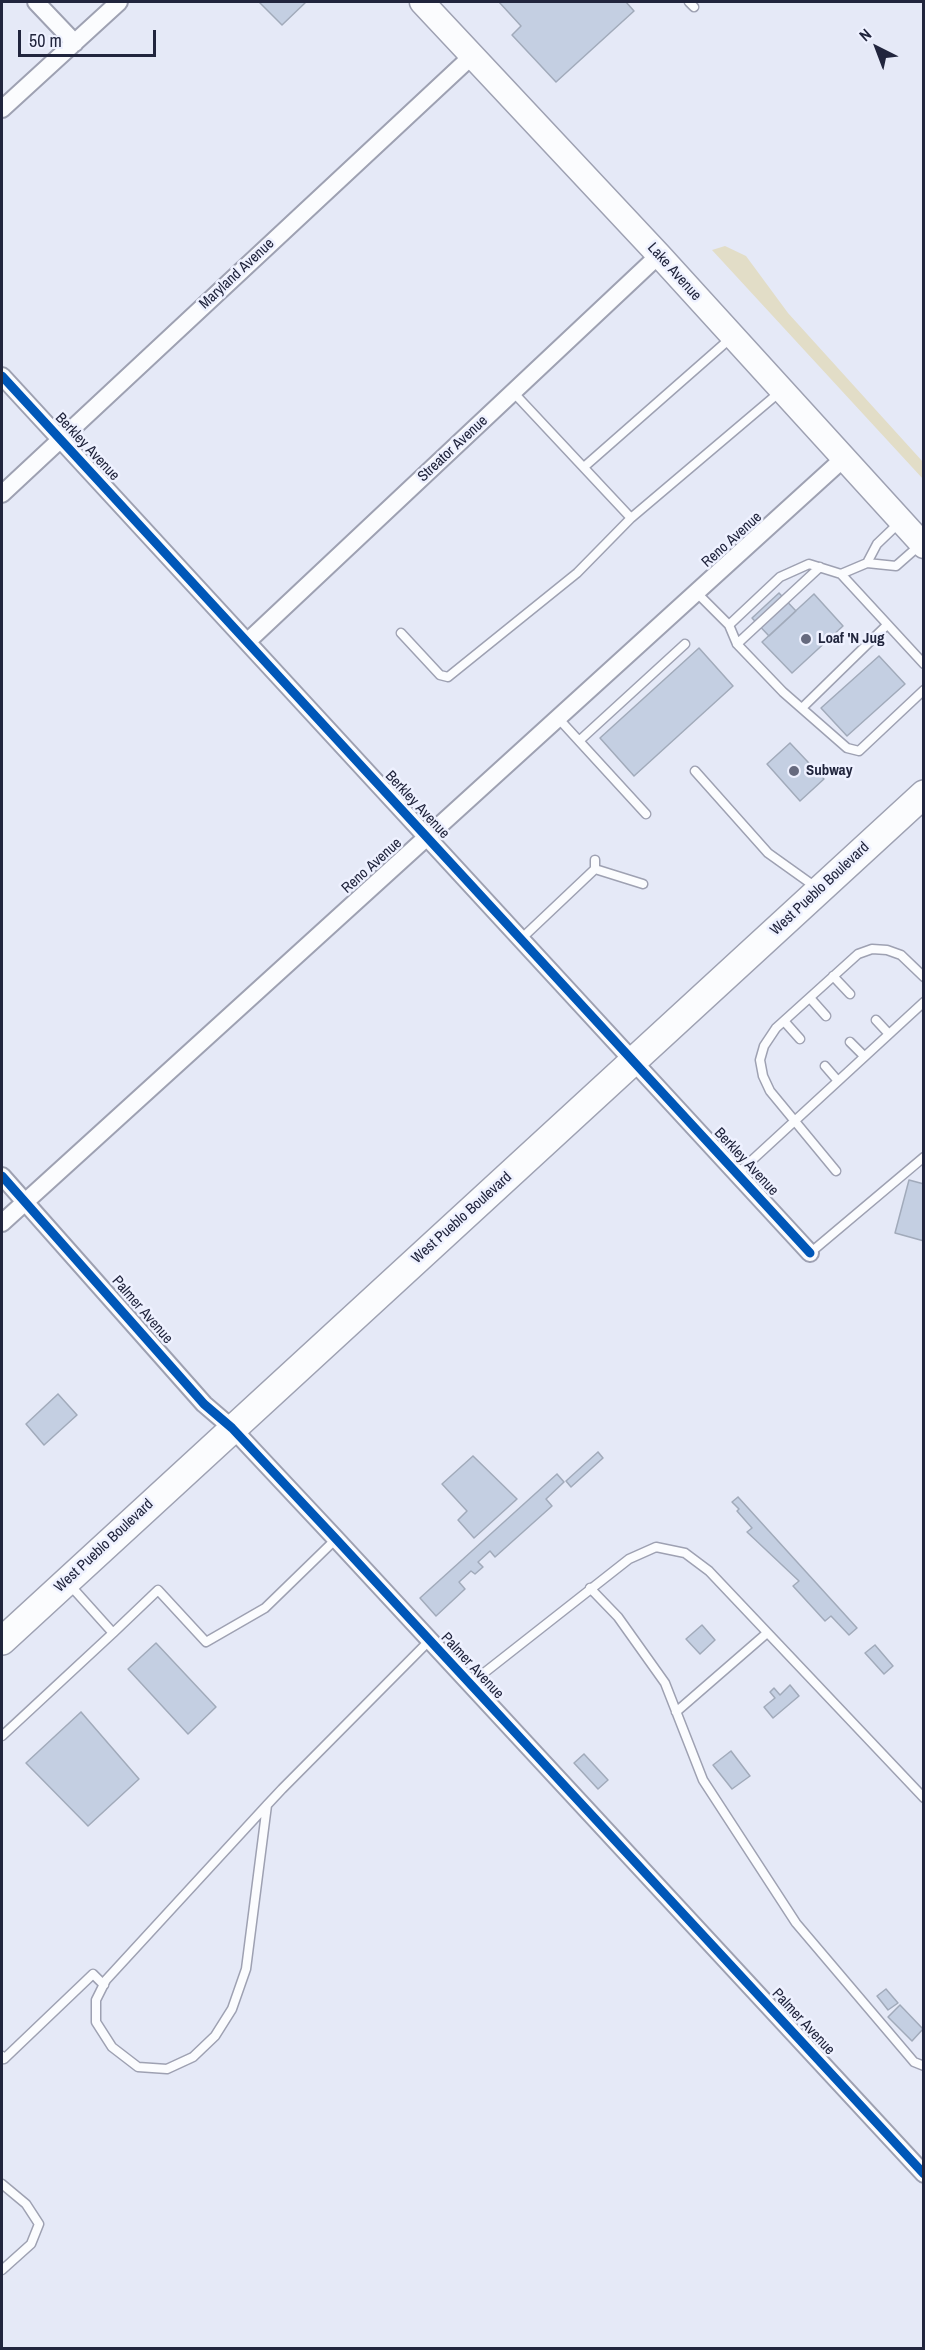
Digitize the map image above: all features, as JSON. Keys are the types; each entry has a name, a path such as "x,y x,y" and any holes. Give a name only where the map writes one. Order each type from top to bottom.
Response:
{"main road":[{"name":"Lake Avenue","path":"422,2 733,336 922,545"},
{"name":"West Pueblo Boulevard","path":"2,1641 924,794"}],"street":[{"path":"36,2 75,43"},
{"path":"2,109 119,2"},
{"name":"Maryland Avenue","path":"2,494 473,55"},
{"name":"Streator Avenue","path":"247,642 658,255"},
{"name":"Berkley Avenue","path":"2,376 810,1253"},
{"name":"Reno Avenue","path":"2,1223 843,459"},
{"name":"Palmer Avenue","path":"2,1176 204,1404 232,1428 336,1539 924,2174"}],"lane":[{"path":"584,467 733,336"},
{"path":"400,633 440,675 448,677 577,573 631,518 781,390"},
{"path":"513,392 631,518"},
{"path":"867,563 877,544 901,521"},
{"path":"841,574 867,563 896,566 922,545"},
{"path":"729,625 780,577 809,564 841,574 924,664"},
{"path":"737,644 820,567"},
{"path":"696,592 729,625 737,644 783,692 847,747 859,751 924,690"},
{"path":"803,707 887,626"},
{"path":"579,741 685,644"},
{"path":"558,718 646,814"},
{"path":"695,771 768,853 819,890"},
{"path":"520,939 595,865 643,884"},
{"path":"836,1171 793,1122 770,1091 763,1076 760,1060 764,1046 784,1021 858,954 872,949 887,950 901,955 924,977"},
{"path":"833,976 850,994"},
{"path":"810,998 826,1016"},
{"path":"737,1174 924,1002"},
{"path":"876,1020 889,1034"},
{"path":"784,1021 800,1039"},
{"path":"850,1042 864,1056"},
{"path":"825,1066 838,1081"},
{"path":"810,1253 924,1157"},
{"path":"2,1736 158,1590 206,1642 265,1608 336,1539"},
{"path":"470,1685 629,1559 656,1547 685,1554 709,1571 924,1798"},
{"path":"66,1581 113,1634"},
{"path":"591,1588 618,1617 665,1683 703,1780 796,1923 914,2062 924,2066"},
{"path":"676,1712 767,1633"},
{"path":"267,1805 246,1969 232,2009 214,2036 193,2057 167,2069 138,2067 112,2047 96,2022 96,2000 104,1985 267,1805 429,1641"},
{"path":"2,2056 4,2059 93,1974 104,1985"},
{"path":"2,2184 26,2204 39,2224 31,2244 2,2270"}],"shaded area":[{"path":"725,246 746,256 788,313 923,462 923,479 712,250"}],"building":[{"path":"259,2 306,2 282,25"},
{"path":"499,2 626,2 634,11 556,82 512,35 521,26"},
{"path":"779,593 796,611 769,636 752,618"},
{"path":"814,594 843,626 792,673 762,642"},
{"path":"699,648 733,686 634,776 600,738"},
{"path":"879,656 905,684 847,736 821,708"},
{"path":"790,743 824,779 800,801 767,764"},
{"path":"909,1180 924,1184 924,1241 895,1233"},
{"path":"58,1394 77,1415 44,1445 26,1424"},
{"path":"598,1452 603,1458 571,1487 566,1481"},
{"path":"473,1456 517,1499 474,1538 458,1520 467,1511 442,1484"},
{"path":"557,1474 564,1482 546,1499 552,1506 495,1557 490,1551 478,1562 483,1567 475,1574 471,1571 459,1582 465,1589 436,1616 420,1598"},
{"path":"738,1497 857,1628 849,1635 831,1616 825,1621 793,1586 799,1581 747,1532 752,1528 732,1502"},
{"path":"702,1625 715,1640 700,1654 686,1639"},
{"path":"156,1643 216,1707 188,1734 128,1669"},
{"path":"875,1645 893,1666 884,1674 865,1653"},
{"path":"790,1685 799,1696 773,1718 764,1707 775,1698 770,1692 774,1688 780,1695"},
{"path":"81,1712 139,1779 88,1826 26,1763"},
{"path":"731,1751 750,1776 732,1789 713,1765"},
{"path":"584,1754 608,1780 598,1789 574,1763"},
{"path":"886,1989 898,2003 888,2010 877,1996"},
{"path":"900,2005 923,2029 912,2041 888,2017"}],"cycle path":[{"path":"2,376 810,1253"},
{"path":"2,1176 204,1404 232,1428 336,1539 924,2174"}],"place":[{"name":"Loaf 'N Jug","path":"806,639"},
{"name":"Subway","path":"794,771"}]}
